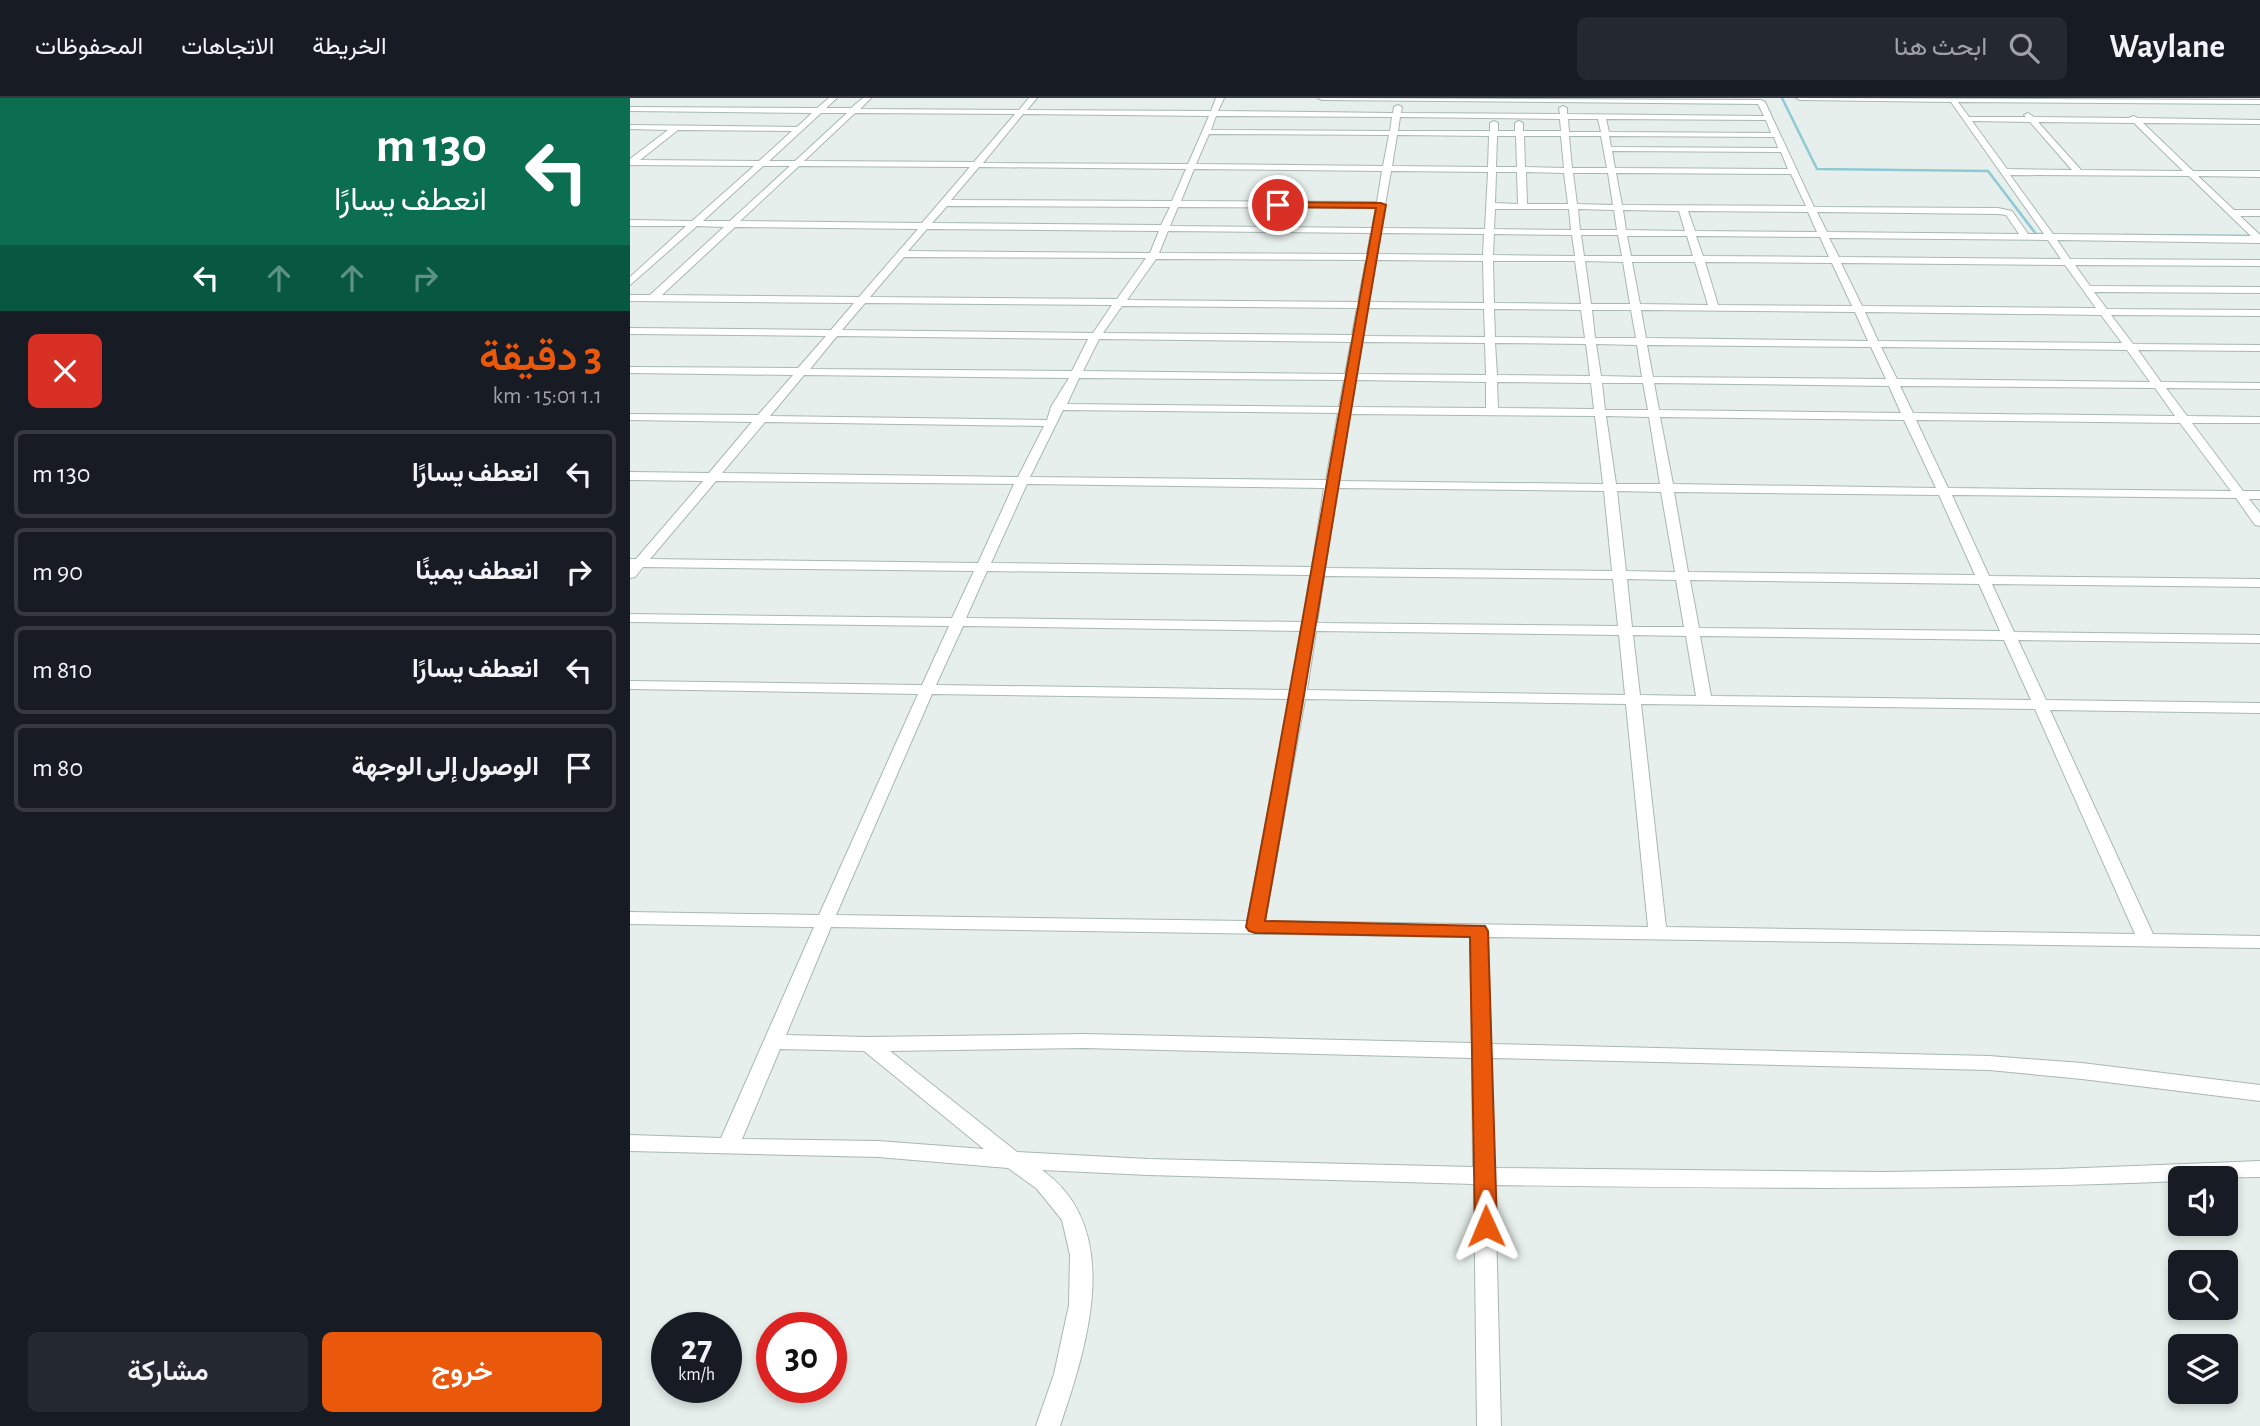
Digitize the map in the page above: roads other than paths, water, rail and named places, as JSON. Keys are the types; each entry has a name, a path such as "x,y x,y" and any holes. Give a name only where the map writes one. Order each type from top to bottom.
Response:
{"street":[{"path":"630,117 652,98"},
{"path":"684,110 701,98"},
{"path":"630,282 833,98"},
{"path":"653,298 867,98"},
{"path":"633,567 762,419 1032,98"},
{"path":"728,1147 823,922 981,568 1057,407 1094,338 1153,256 1220,98"},
{"path":"1322,98 1761,102 1944,492 2147,940"},
{"path":"1255,927 1299,693 1331,485 1399,98"},
{"path":"1800,98 2260,102"},
{"path":"1492,411 1488,257 1494,99"},
{"path":"1518,99 1523,207"},
{"path":"1562,99 1568,170 1611,488 1658,933"},
{"path":"1952,99 2103,311 2260,522"},
{"path":"2113,99 2260,240"},
{"path":"2015,100 2079,173"},
{"path":"635,110 1768,118"},
{"path":"631,162 697,110"},
{"path":"1602,117 1620,233 1704,699"},
{"path":"1968,120 2260,122"},
{"path":"630,127 798,130"},
{"path":"1207,132 1776,135"},
{"path":"1608,149 1783,150"},
{"path":"631,162 1794,172"},
{"path":"2006,172 2260,174"},
{"path":"943,203 1381,205"},
{"path":"1491,206 2003,211 2009,213 2026,237"},
{"path":"1684,208 1697,259 1714,308"},
{"path":"1761,209 1780,259"},
{"path":"2232,213 2260,213"},
{"path":"632,225 2260,240"},
{"path":"901,254 2260,263"},
{"path":"2087,289 2260,290"},
{"path":"630,298 2260,313"},
{"path":"630,331 1094,338 1357,338 2260,348"},
{"path":"630,370 2260,386"},
{"path":"1057,407 2260,420"},
{"path":"630,417 1050,423"},
{"path":"630,476 2260,495"},
{"path":"633,567 981,568 2260,583"},
{"path":"630,618 2260,639"},
{"path":"630,685 2260,708"},
{"path":"630,918 2260,942"},
{"path":"1479,931 1489,1426"},
{"path":"773,1042 868,1044 1084,1041 1989,1063 2095,1072 2260,1093"},
{"path":"868,1044 1044,1183 1072,1217 1081,1255 1080,1305 1066,1374 1048,1426"},
{"path":"630,1143 878,1149 1148,1167 1486,1176 1883,1181 2058,1178 2260,1168"}],"waterway":[{"path":"1782,98 1817,169 1988,171 2036,234 2041,234"},
{"path":"2124,235 2255,236"}]}
